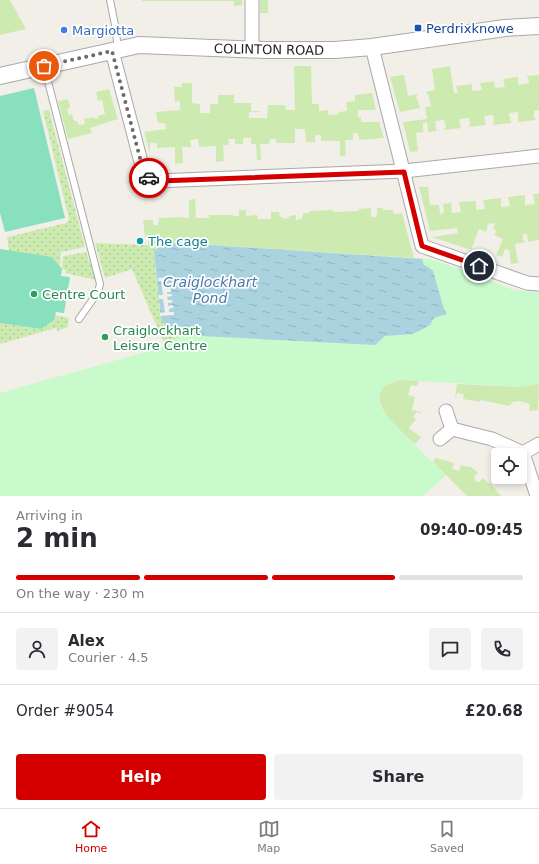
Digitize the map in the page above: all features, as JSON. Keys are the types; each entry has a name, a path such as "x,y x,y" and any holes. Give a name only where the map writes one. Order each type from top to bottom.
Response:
{"street":[{"path":"252,0 252,50"},
{"name":"COLINTON ROAD","path":"0,76 115,50 147,45 252,50 335,50 372,47 505,28 539,26"},
{"path":"372,47 422,246 527,283 539,284"},
{"path":"115,50 141,162 146,174 152,179 159,181 404,172 539,156"},
{"path":"446,411 452,429"},
{"path":"440,439 452,429"},
{"path":"452,429 492,439 512,448"},
{"path":"527,451 539,444"},
{"path":"527,465 537,496"}],"lane":[{"path":"110,0 115,25 115,50"},
{"path":"44,66 100,284 98,292 79,319"}],"green space":[{"path":"0,0 10,0 26,29 0,35"},
{"path":"142,0 242,0 242,5 234,6 234,1"},
{"path":"260,0 268,0 268,13 260,13"},
{"path":"294,66 311,66 312,104 319,104 319,111 328,110 328,115 339,114 339,112 347,111 346,102 355,101 355,95 372,93 376,110 358,110 358,117 361,117 361,122 379,122 384,138 359,140 358,133 353,133 353,140 345,140 346,155 340,157 340,141 321,141 321,135 315,135 315,142 306,142 305,129 295,129 295,143 276,143 276,139 270,139 269,144 260,144 261,160 257,160 256,144 251,144 251,138 243,138 243,144 235,144 235,139 228,139 229,145 223,145 224,161 216,162 216,146 199,147 198,139 190,140 191,147 182,147 183,163 175,164 175,147 157,148 157,143 150,143 150,153 144,132 166,129 165,123 158,123 156,112 180,110 180,101 175,102 174,87 182,87 182,83 192,83 192,103 200,104 200,113 210,113 210,104 218,104 218,95 234,95 234,103 251,103 251,111 259,111 249,112 249,118 267,118 268,105 285,105 286,110 295,110"},
{"path":"450,66 454,93 458,93 456,86 472,84 472,91 482,90 480,83 495,81 495,88 505,87 503,79 518,77 518,85 529,83 526,76 539,75 539,110 534,111 534,117 536,120 518,122 518,112 509,113 512,123 493,125 493,115 484,116 486,125 469,127 469,118 459,119 462,128 444,130 446,127 444,120 435,121 437,131 428,132 427,122 423,123 424,132 416,133 418,151 410,152 403,122 427,119 425,107 431,106 428,94 426,92 435,90 432,69"},
{"path":"404,75 408,96 418,95 416,96 420,108 400,112 390,77"},
{"path":"34,88 65,218 5,232 0,213 0,96"},
{"path":"109,89 118,119 90,128 92,133 68,139 58,101 68,99 70,108 67,109 69,115 72,114 73,119 77,121 79,125 85,124 84,119 94,117 95,119 98,118 98,116 105,114 102,100 98,101 96,92"},
{"path":"49,110 85,247 61,252 60,267 52,257 9,251 7,237 66,223 69,219 43,111"},
{"path":"419,187 428,187 430,205 439,205 440,214 444,213 443,204 451,203 452,213 461,212 459,202 476,201 476,210 485,209 483,200 501,198 501,207 510,206 508,197 525,195 525,205 535,204 533,194 539,194 539,240 528,242 527,234 523,234 523,240 526,242 515,244 518,263 511,264 509,250 505,249 502,257 496,255 503,239 494,235 497,231 493,229 495,223 488,224 486,232 479,229 471,250 432,237 458,233 457,228 430,231"},
{"path":"195,199 196,218 209,218 209,215 239,216 239,210 246,210 246,216 257,215 258,219 271,219 271,212 279,212 280,217 283,217 283,219 296,215 296,220 302,219 303,213 309,213 309,211 359,211 359,209 371,208 371,217 377,217 377,208 383,208 383,210 393,210 394,214 402,213 414,258 172,242 145,237 143,220 153,220 153,225 158,225 159,218 189,218 189,200"},
{"path":"149,238 168,242 161,245 154,252 160,313 161,318 167,327 182,335 165,345 132,269 105,278 95,243 148,245"},
{"path":"168,242 430,259 478,275 513,290 539,292 539,384 521,387 401,380 393,382 385,387 380,393 379,397 379,402 382,409 420,450 446,475 423,496 0,496 0,393 163,347 182,335 167,328 161,319 154,252 161,245"},
{"name":"Centre Court","path":"0,249 52,257 62,269 61,276 70,277 64,313 56,312 54,320 41,329 0,323"},
{"path":"86,252 96,280 65,273 66,270 62,269 63,256"},
{"path":"55,315 69,318 68,327 57,331 56,328 0,344 0,323 41,329 54,320"},
{"path":"401,380 419,381 417,386 411,385 408,395 415,397 412,410 421,412 420,414 417,412 413,417 416,419 409,428 421,437 415,444 391,420 380,401 380,392 387,385"},
{"path":"457,384 521,387 539,384 538,410 529,411 530,404 519,401 513,402 509,406 480,400 480,402 463,399 464,394 457,393 455,397"},
{"path":"436,458 454,463 452,469 459,471 461,465 470,466 478,473 474,477 475,481 479,482 483,478 489,484 490,483 501,496 467,496 433,462"}],"water":[{"name":"Craiglockhart Pond","path":"168,242 422,259 424,265 433,271 444,309 447,314 434,318 430,325 412,334 385,336 375,345 182,335 167,328 161,319 154,252 161,245"}],"pier":[{"path":"170,277 170,280 165,281 166,284 170,283 171,286 166,287 166,289 171,289 171,292 167,292 167,294 172,294 172,296 167,297 168,300 172,300 173,302 168,303 168,306 173,305 173,308 169,309 169,312 174,312 174,315 160,316 160,313 165,312 163,299 159,299 159,295 163,295 161,281 158,281 158,278"}],"way so far":[{"path":"44,66 112,51 138,152 146,174 149,178"}],"place":[{"name":"Perdrixknowe","path":"418,28"},
{"name":"Margiotta","path":"64,30"},
{"name":"The cage","path":"140,241"},
{"name":"Centre Court","path":"34,294"},
{"name":"Craiglockhart Leisure Centre","path":"105,337"}],"route":[{"path":"149,178 159,181 404,172 422,246 479,266"}]}
